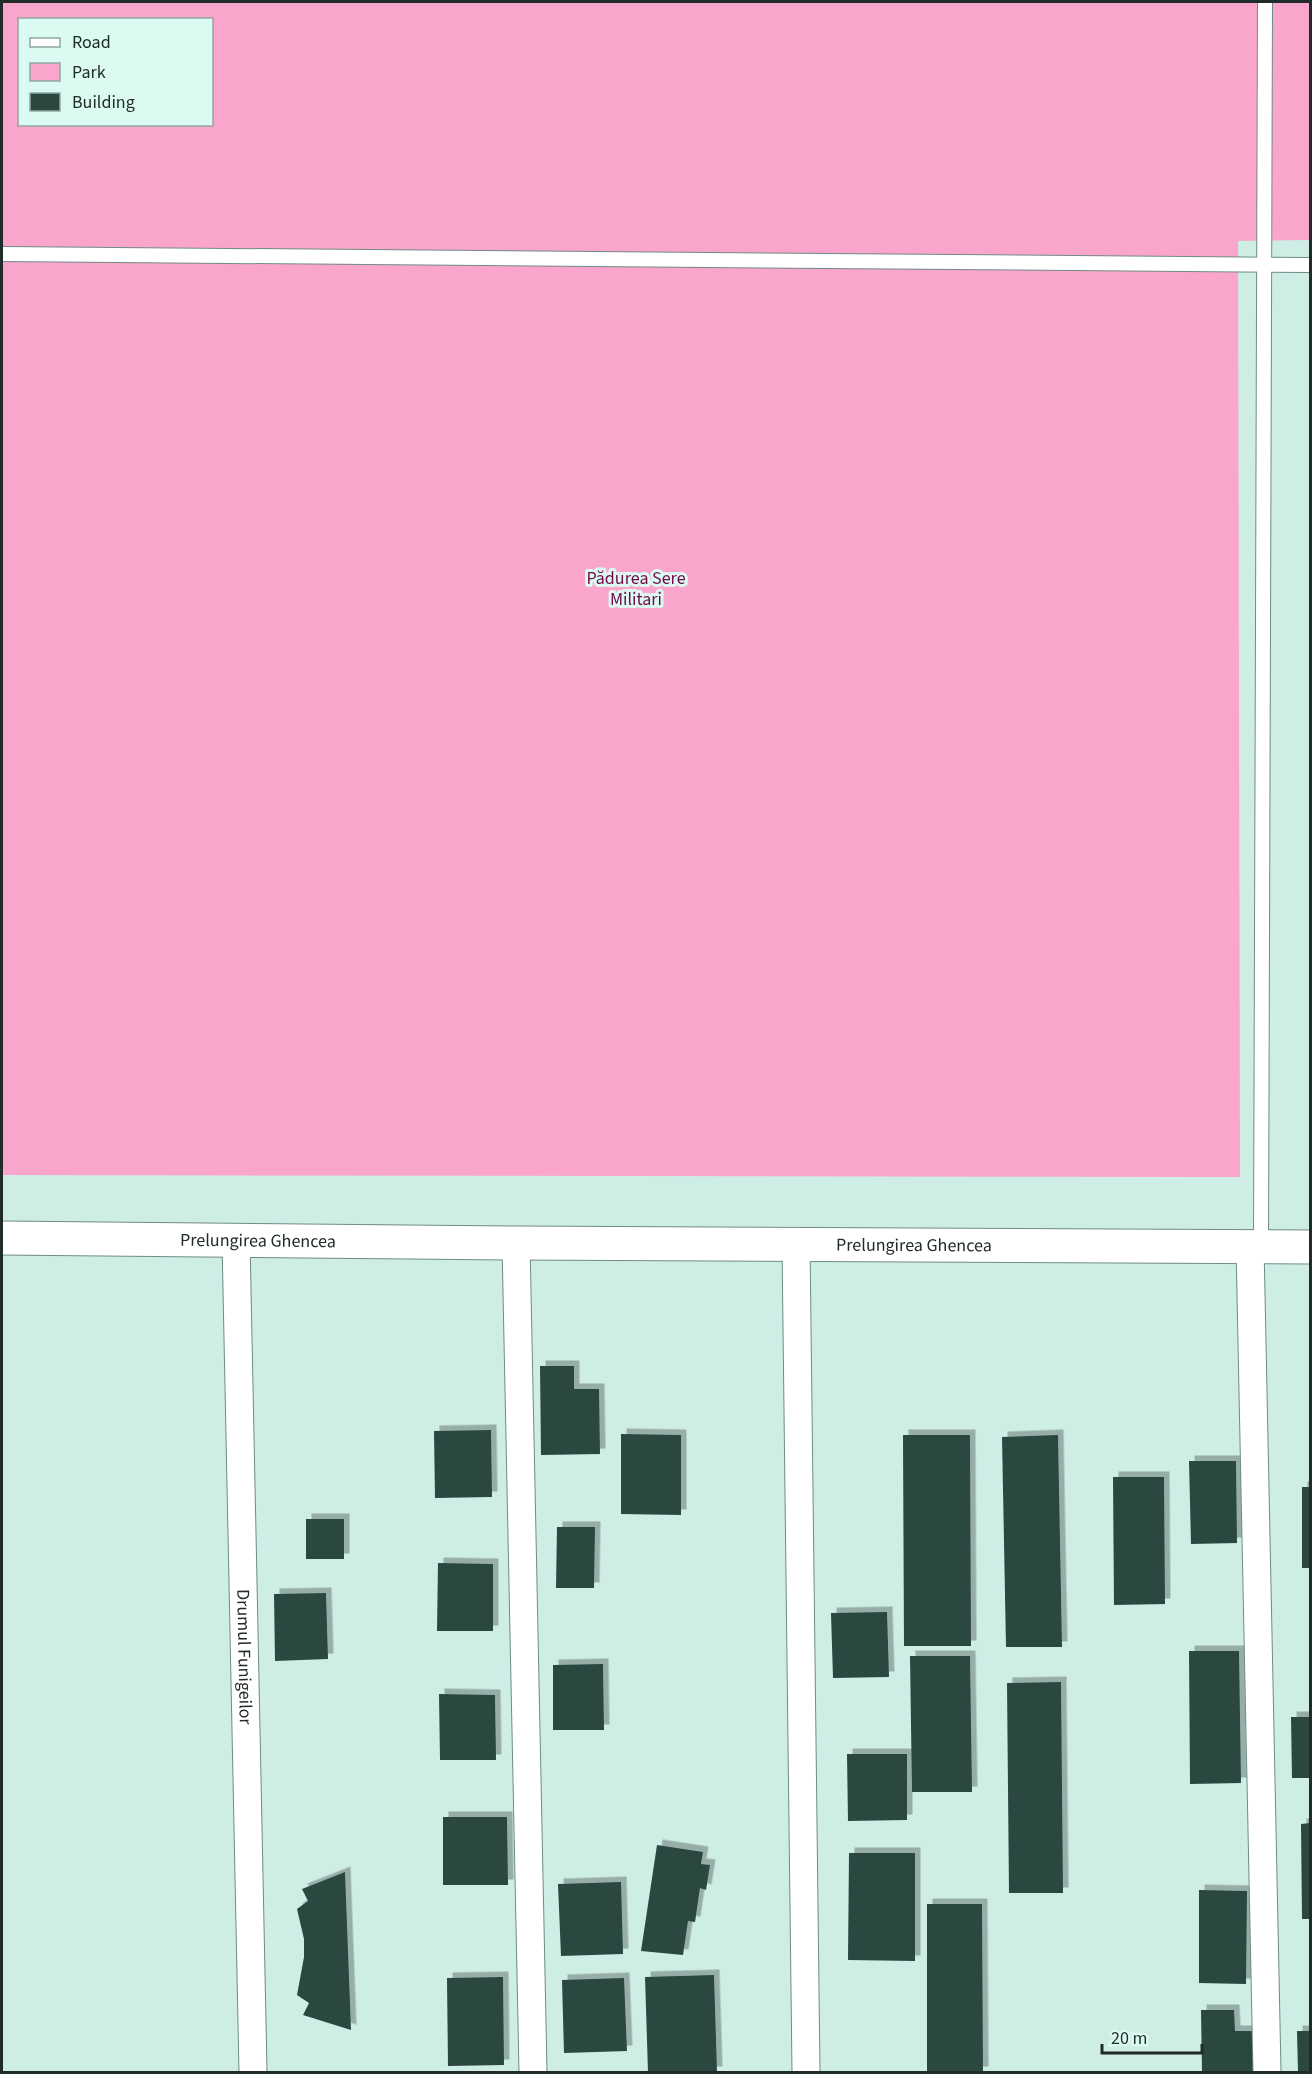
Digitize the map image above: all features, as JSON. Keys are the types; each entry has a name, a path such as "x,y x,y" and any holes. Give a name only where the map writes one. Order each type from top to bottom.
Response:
{"main road":[{"name":"Prelungirea Ghencea","path":"2,1238 1311,1247"}],"street":[{"name":"Drumul Funigeilor","path":"236,1240 253,2073"},
{"path":"516,1243 533,2073"},
{"path":"796,1244 806,2073"},
{"path":"1256,1246 1267,2073"}],"lane":[{"path":"1256,1246 1265,2"},
{"path":"2,254 1311,265"}],"green space":[{"name":"Pădurea Sere Militari","path":"2,2 1310,2 1310,240 1238,241 1240,1177 2,1175"}],"building":[{"path":"540,1366 574,1366 574,1389 599,1389 600,1454 541,1455"},
{"path":"491,1430 492,1497 435,1498 434,1431"},
{"path":"621,1434 681,1435 681,1515 621,1514"},
{"path":"903,1435 970,1435 971,1646 904,1646"},
{"path":"1058,1435 1062,1647 1006,1647 1002,1437"},
{"path":"1189,1461 1236,1461 1237,1543 1191,1544"},
{"path":"1113,1477 1164,1477 1165,1604 1114,1605"},
{"path":"1302,1487 1310,1487 1310,1568 1302,1568"},
{"path":"306,1519 344,1519 344,1559 306,1559"},
{"path":"557,1527 595,1527 594,1588 556,1588"},
{"path":"438,1563 493,1564 493,1631 437,1631"},
{"path":"326,1593 328,1659 275,1661 274,1594"},
{"path":"887,1612 889,1677 833,1678 831,1613"},
{"path":"1189,1651 1239,1651 1241,1783 1190,1784"},
{"path":"910,1656 970,1656 972,1792 912,1792"},
{"path":"603,1664 604,1730 553,1730 553,1665"},
{"path":"1061,1682 1063,1893 1009,1893 1007,1683"},
{"path":"439,1694 495,1695 496,1760 440,1760"},
{"path":"1291,1717 1310,1717 1310,1778 1292,1778"},
{"path":"847,1754 907,1754 907,1820 848,1821"},
{"path":"443,1817 507,1817 508,1885 443,1885"},
{"path":"1310,1823 1310,1919 1302,1919 1301,1824"},
{"path":"657,1845 703,1852 701,1864 710,1865 706,1890 700,1888 695,1922 688,1921 683,1955 641,1951"},
{"path":"849,1853 915,1853 915,1961 848,1960"},
{"path":"345,1872 351,2030 303,2015 309,2003 297,1995 304,1957 304,1939 297,1909 308,1901 302,1889"},
{"path":"621,1882 623,1954 561,1956 558,1884"},
{"path":"1199,1890 1247,1891 1246,1984 1199,1983"},
{"path":"927,1904 982,1904 983,2072 927,2072"},
{"path":"714,1975 717,2072 648,2072 645,1977"},
{"path":"503,1977 504,2065 448,2066 447,1978"},
{"path":"624,1978 627,2051 564,2053 562,1980"},
{"path":"1201,2010 1234,2010 1235,2031 1256,2031 1258,2072 1202,2072"},
{"path":"1297,2031 1310,2031 1310,2072 1298,2072"}]}
